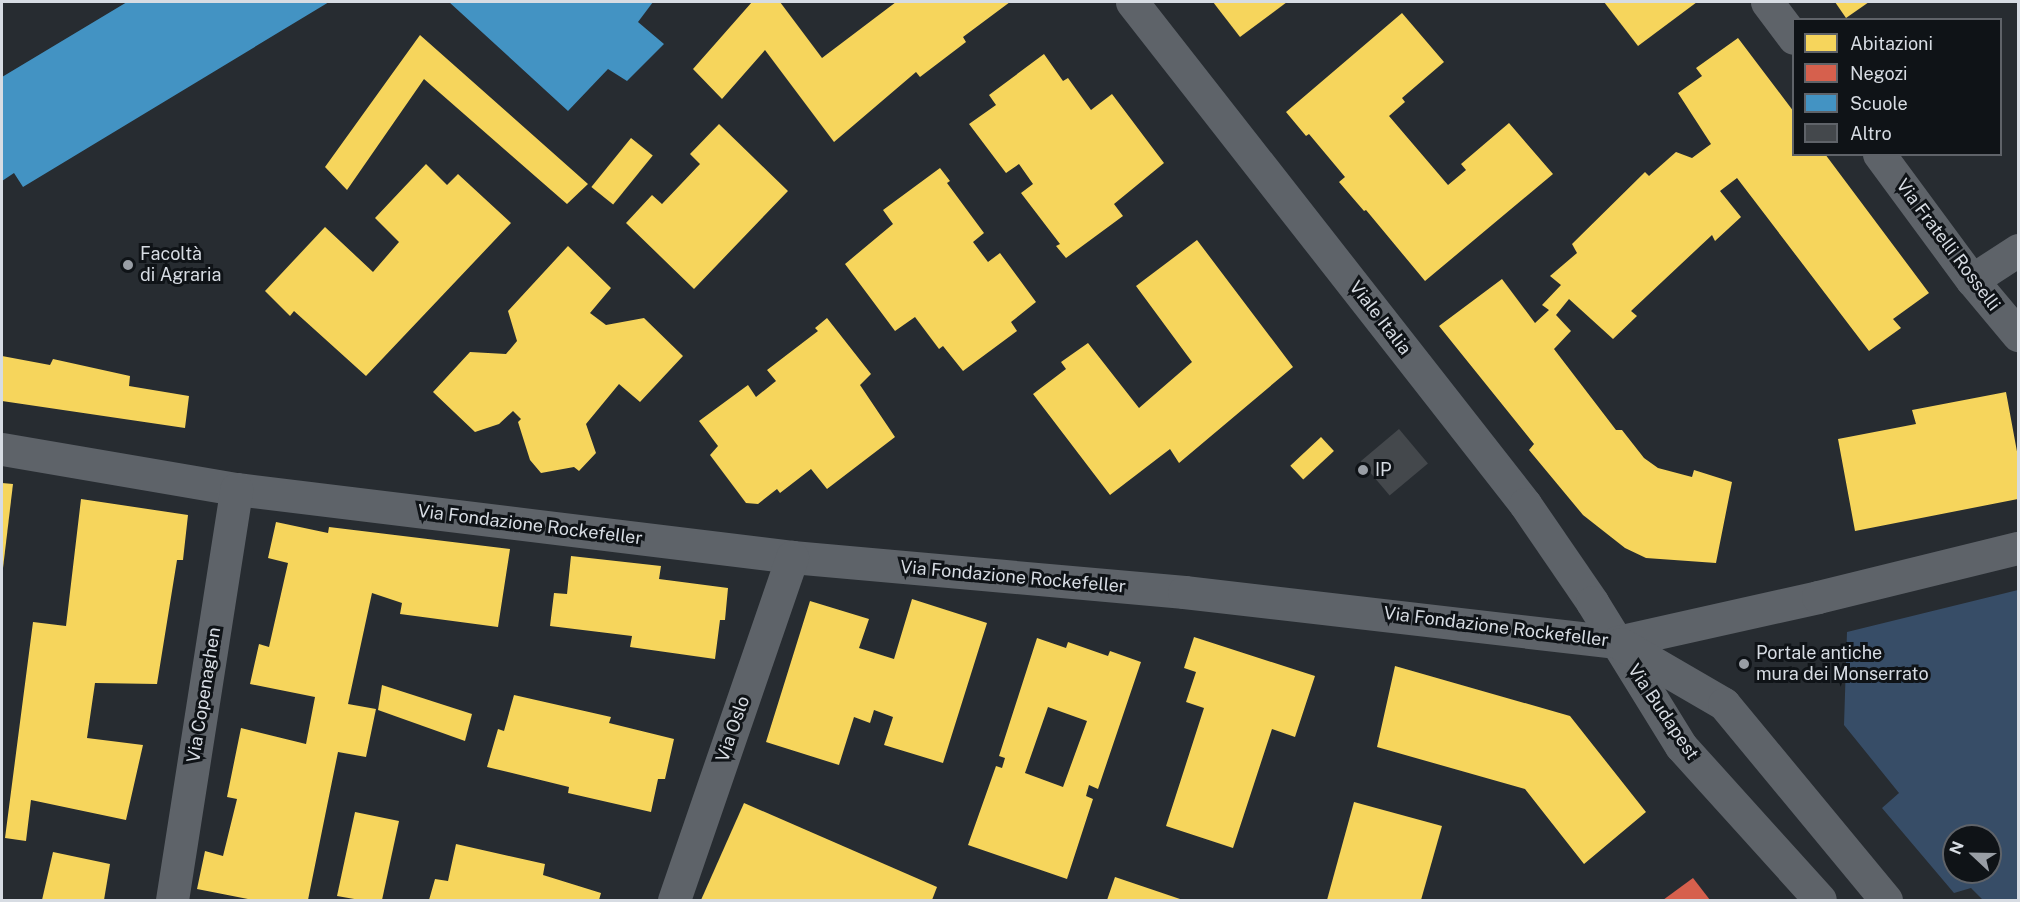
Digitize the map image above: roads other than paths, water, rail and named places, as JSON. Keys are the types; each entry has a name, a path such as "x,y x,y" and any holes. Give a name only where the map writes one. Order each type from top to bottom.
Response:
{"street":[{"name":"Viale Italia","path":"1132,2 1525,504 1617,642"},
{"path":"1767,2 1792,35"},
{"name":"Via Fratelli Rosselli","path":"1881,156 1972,280 2019,335"},
{"path":"1972,280 2019,250"},
{"name":"Via Fondazione Rockefeller","path":"2,448 236,489 792,557 1184,592 1617,642 1818,597 2019,548"},
{"name":"Via Copenaghen","path":"172,900 236,489"},
{"name":"Via Oslo","path":"674,900 792,557"},
{"name":"Via Budapest","path":"1617,642 1681,746 1820,900"},
{"name":"Via Budapest","path":"1617,642 1724,704 1886,900"}],"place":[{"name":"Facoltà di Agraria","path":"128,265"},
{"name":"IP","path":"1363,470"},
{"name":"Portale antiche mura dei Monserrato","path":"1744,664"}]}
